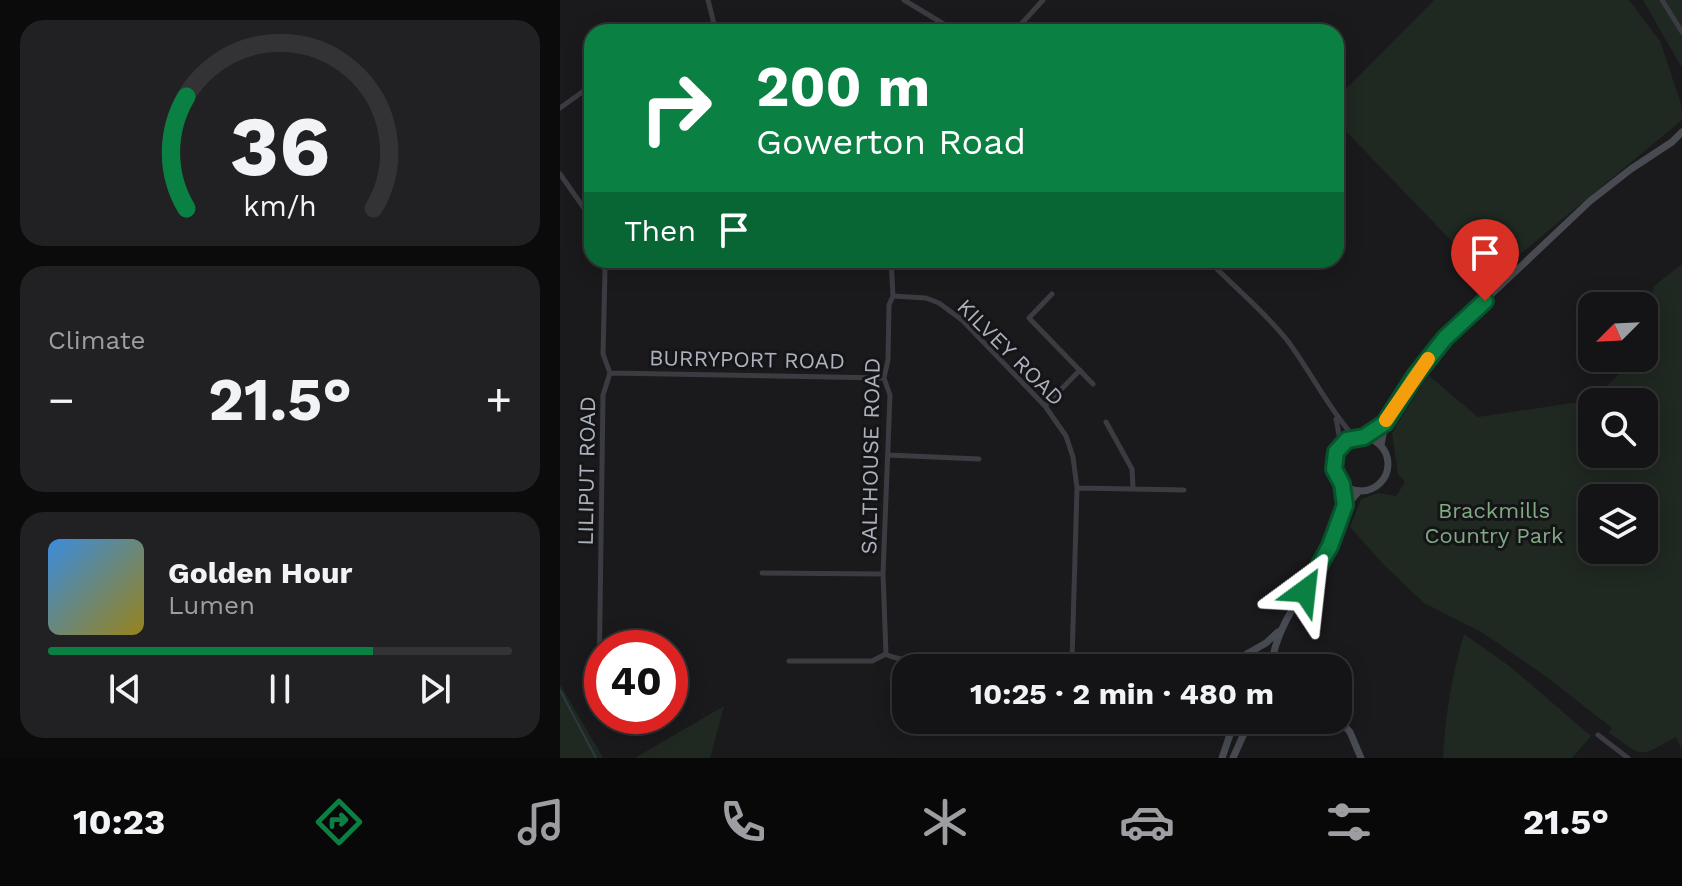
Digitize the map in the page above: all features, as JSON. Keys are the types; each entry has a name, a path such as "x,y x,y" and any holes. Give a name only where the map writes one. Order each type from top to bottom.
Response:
{"street":[{"path":"708,0 714,24"},
{"path":"904,0 944,24"},
{"path":"1021,24 1043,0"},
{"path":"1662,0 1682,32"},
{"path":"560,108 584,91"},
{"path":"1342,484 1359,491 1375,488 1385,477 1388,462 1381,445 1385,423 1415,376 1445,338 1590,201 1682,132"},
{"path":"560,174 584,208"},
{"name":"LILIPUT ROAD","path":"600,630 603,395 610,373 603,354 604,268"},
{"name":"SALTHOUSE ROAD","path":"886,654 883,574 890,395 884,378 888,360 889,305 893,296 891,268"},
{"path":"1216,268 1285,337 1312,375 1336,418 1354,437"},
{"path":"1052,294 1029,318 1093,384"},
{"name":"KILVEY ROAD","path":"893,296 926,298 939,303 962,320 1045,406 1071,446 1077,488 1072,654"},
{"path":"1045,406 1080,370"},
{"name":"BURRYPORT ROAD","path":"610,373 884,378"},
{"path":"1336,418 1341,445"},
{"path":"1106,422 1132,469 1133,488"},
{"path":"1364,437 1385,423"},
{"path":"1345,505 1334,460 1341,445 1354,437 1364,437 1381,445"},
{"path":"887,455 979,459"},
{"path":"1077,488 1184,490"},
{"path":"1273,654 1282,628 1330,546 1345,505 1359,491"},
{"path":"762,573 883,574"},
{"path":"1246,654 1266,643 1282,628"},
{"path":"789,661 872,661 886,654 892,657"},
{"path":"1222,758 1230,734"},
{"path":"1233,758 1244,734"},
{"path":"1351,734 1361,758"},
{"path":"1598,735 1628,758"}],"green space":[{"path":"1434,0 1629,0 1660,41 1682,107 1682,120 1489,280 1344,129 1344,91"},
{"path":"1643,0 1682,0 1682,68"},
{"name":"Brackmills Country Park","path":"1682,264 1682,750 1676,737 1642,752 1609,733 1612,728 1483,633 1424,603 1350,527 1361,499 1378,493 1396,496 1405,482 1398,474 1392,433 1428,375 1478,417 1578,402 1578,468 1658,468 1658,388 1605,388 1621,372 1658,372 1658,292 1653,292 1654,286"},
{"path":"1464,634 1512,668 1591,736 1572,758 1443,758 1450,695"},
{"path":"560,684 584,725 584,734 589,734 603,758 560,758"},
{"path":"724,706 710,758 635,758 676,734 688,734 688,727"}],"waterway":[{"path":"560,690 596,758"}],"slow traffic":[{"path":"1386,420 1428,359"}],"route":[{"path":"1305,591 1330,546 1345,505 1342,484 1334,469 1336,452 1347,440 1364,437 1385,423 1415,376 1445,338 1485,301"}]}
